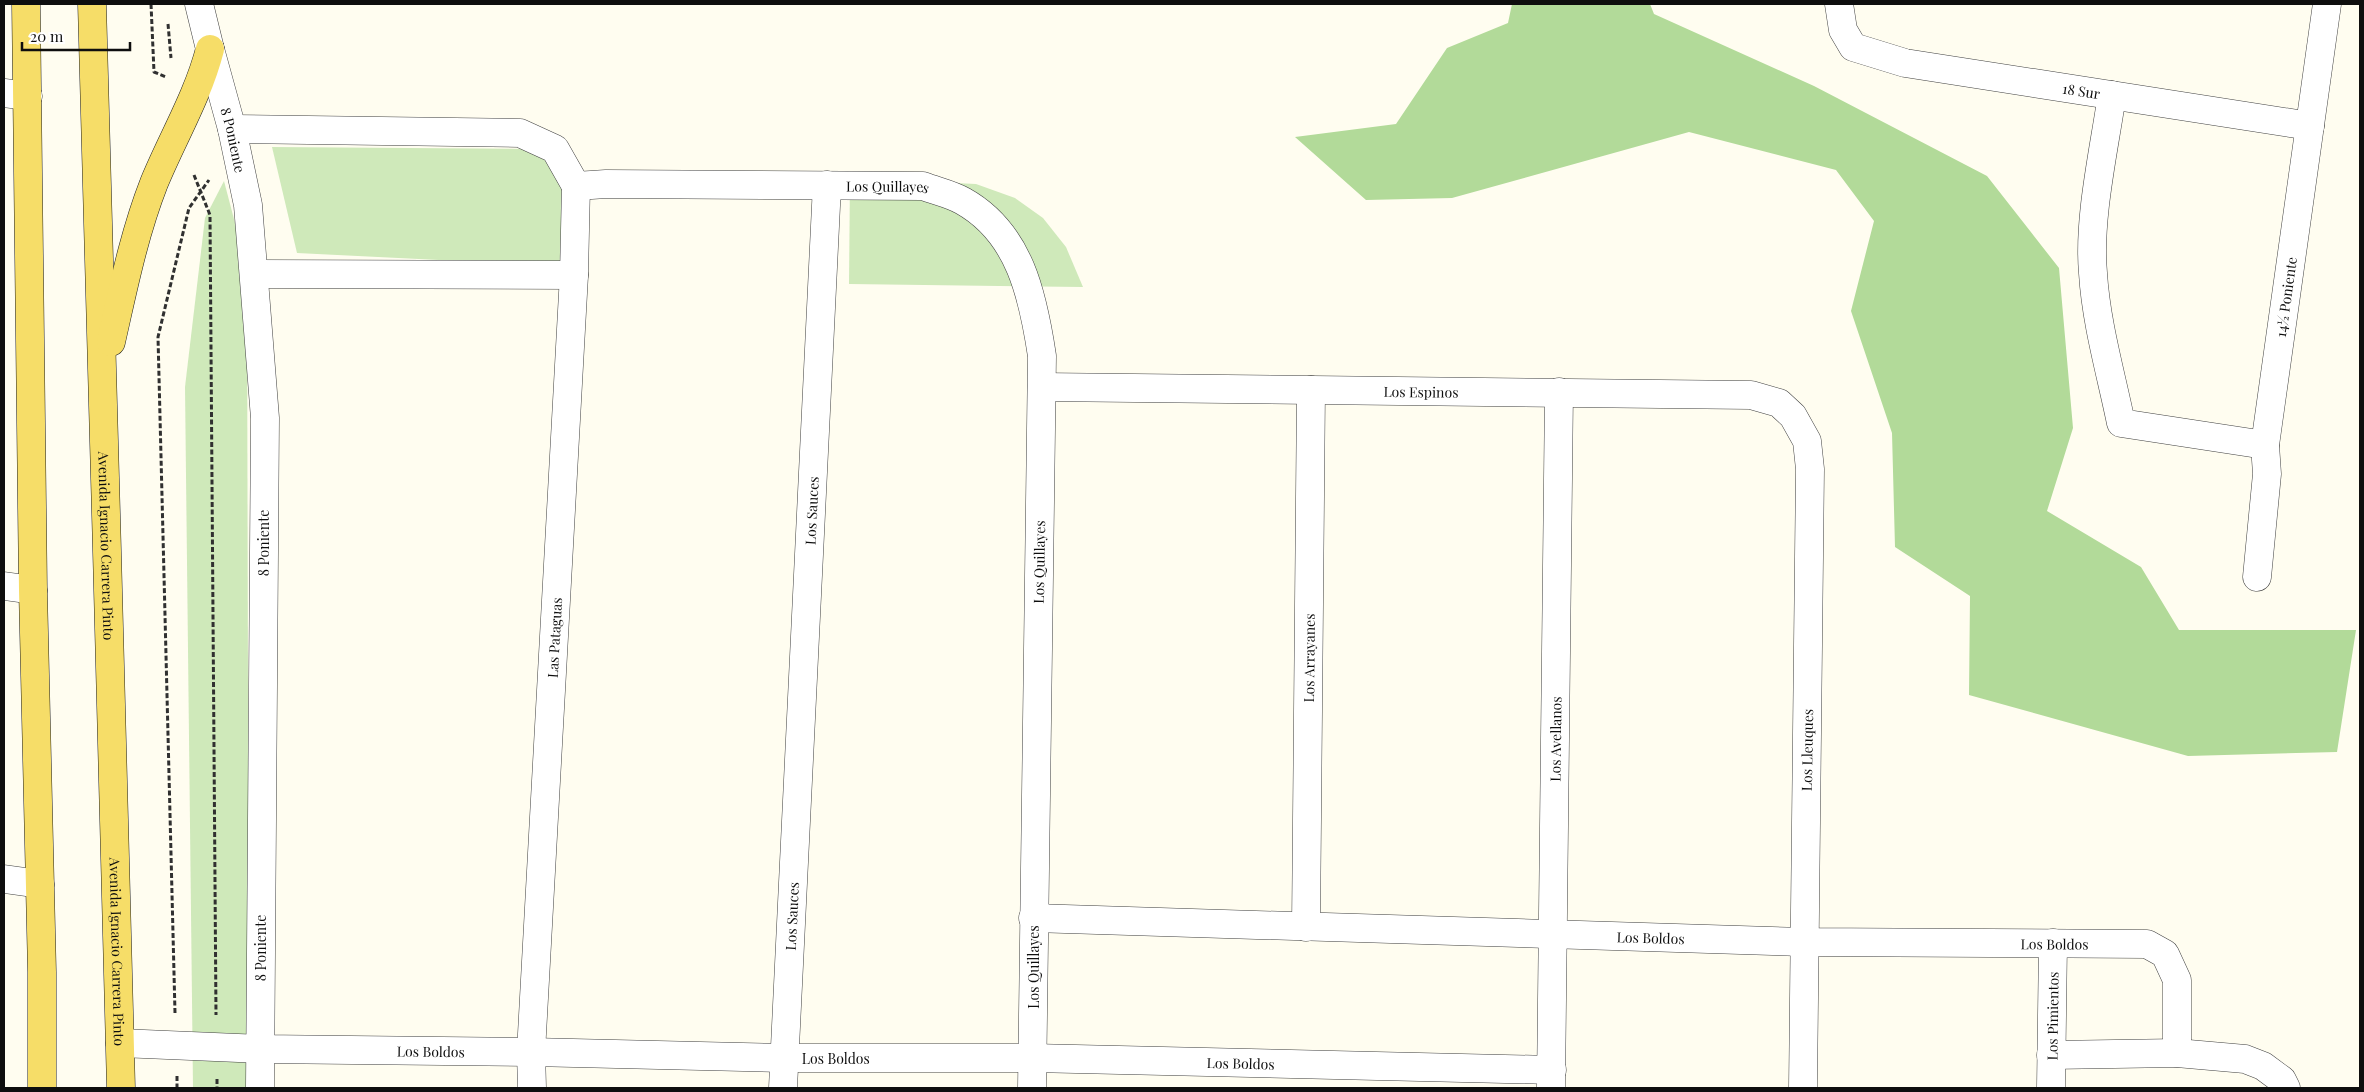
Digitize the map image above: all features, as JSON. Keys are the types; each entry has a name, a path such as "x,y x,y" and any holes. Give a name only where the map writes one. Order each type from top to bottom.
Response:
{"main road":[{"path":"26,4 16,94 33,590 40,884 42,1088"},
{"name":"Avenida Ignacio Carrera Pinto","path":"92,4 114,728 121,1088"},
{"path":"102,382 142,218 175,133 201,79 210,49"}],"street":[{"name":"8 Poniente","path":"199,4 232,130 248,205 265,418 260,1088"},
{"name":"18 Sur","path":"1839,4 1843,30 1853,47 1905,63 2310,126"},
{"name":"14½ Poniente","path":"2257,577 2267,474 2266,445 2327,4"},
{"path":"2112,96 2093,228 2092,273 2121,422 2266,445"},
{"path":"232,130 520,132 555,149 576,186 827,185"},
{"name":"Los Quillayes","path":"827,185 923,186 962,200 990,220 1013,250 1030,289 1036,313 1042,356 1042,387 1032,1088"},
{"name":"Los Sauces","path":"783,1088 827,185"},
{"name":"Las Pataguas","path":"532,1088 531,1052 574,276 576,186"},
{"path":"255,274 574,276"},
{"name":"Los Espinos","path":"1042,387 1751,395 1779,404 1793,416"},
{"name":"Los Arrayanes","path":"1306,927 1311,390"},
{"name":"Los Avellanos","path":"1551,1079 1559,392"},
{"name":"Los Lleuques","path":"1793,416 1807,441 1810,469 1803,1088"},
{"path":"4,586 33,590"},
{"path":"4,879 40,884"},
{"name":"Los Boldos","path":"1033,918 1805,942 2148,944 2165,954 2177,980 2177,1053"},
{"name":"Los Pimientos","path":"2051,1088 2053,943"},
{"name":"Los Boldos","path":"120,1043 261,1049 531,1052 784,1058 1032,1058 1551,1079"},
{"path":"2051,1055 2177,1053 2245,1059 2264,1066 2284,1084"}],"path":[{"path":"151,4 154,72 174,80 201,79"},
{"path":"168,23 174,80"},
{"path":"175,133 201,189 210,215 217,1088"},
{"path":"177,1088 158,337 189,208 201,189 213,176"}],"green space":[{"path":"1512,4 1650,4 1654,14 1814,86 1987,176 2059,268 2073,428 2047,511 2141,567 2179,630 2356,630 2337,752 2188,756 1969,695 1970,596 1895,547 1892,433 1851,311 1874,221 1836,170 1689,132 1452,198 1366,200 1295,137 1396,124 1447,48 1508,23"},
{"path":"272,147 530,149 554,161 566,201 559,266 297,253"},
{"path":"850,178 976,184 1015,198 1043,218 1066,247 1083,287 849,284"},
{"path":"224,181 235,223 247,288 249,1088 193,1088 185,387 205,218"}]}
